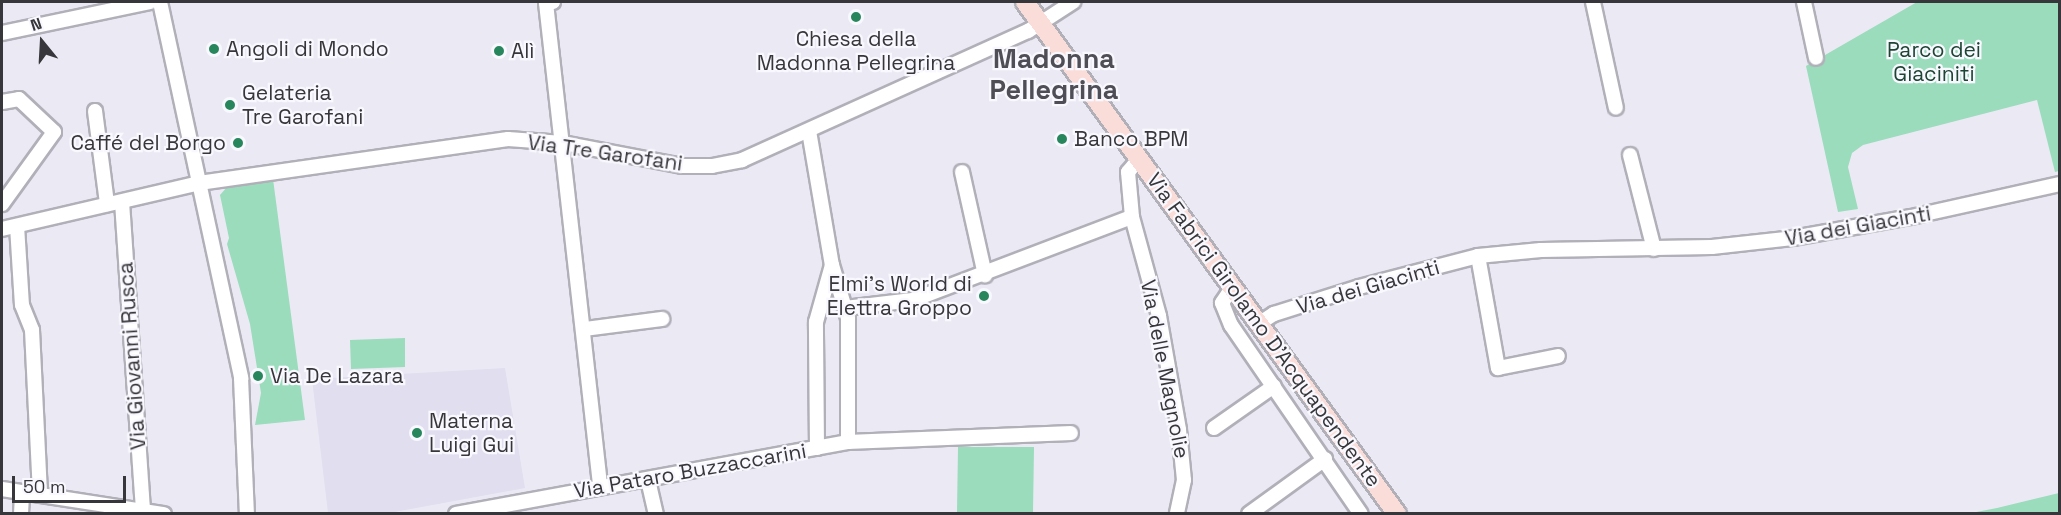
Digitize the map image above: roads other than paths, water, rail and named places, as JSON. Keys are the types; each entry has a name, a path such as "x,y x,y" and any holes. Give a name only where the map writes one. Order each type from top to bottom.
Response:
{"main road":[{"name":"Via Fabrici Girolamo D'Acquapendente","path":"1025,2 1397,513"}],"street":[{"path":"2,33 150,2"},
{"path":"160,2 241,378 247,513"},
{"path":"548,2 585,329 600,487"},
{"name":"Via Tre Garofani","path":"7,228 199,183 460,144 508,139 563,143 682,166 711,166 741,160 1042,24 1073,2"},
{"path":"1593,2 1616,108"},
{"path":"1804,2 1816,58"},
{"path":"2,102 19,99 54,132 2,204"},
{"path":"95,111 107,204"},
{"name":"Via Pataro Buzzaccarini","path":"808,131 832,265 845,308 848,442"},
{"path":"1630,155 1654,249"},
{"name":"Via delle Magnolie","path":"1140,159 1128,172 1132,217 1159,316 1179,430 1184,480 1177,513"},
{"path":"962,172 985,275"},
{"name":"Via dei Giacinti","path":"1260,323 1274,314 1359,287 1478,256 1541,250 1654,249 1793,238 1911,218 2060,184"},
{"name":"Via Giovanni Rusca","path":"122,201 143,510"},
{"path":"2,209 22,305 32,330 40,495"},
{"path":"845,308 913,300 985,275 1132,217"},
{"path":"1478,256 1498,368 1558,356"},
{"name":"Via Pataro Buzzaccarini","path":"817,448 816,322 832,265"},
{"path":"1232,288 1222,303 1231,325 1361,513"},
{"path":"585,329 662,319"},
{"path":"1214,428 1274,386"},
{"name":"Via Pataro Buzzaccarini","path":"459,513 848,442 1071,433"},
{"path":"1249,513 1325,459"},
{"path":"648,480 656,513"},
{"path":"2,489 164,513"},
{"path":"21,513 22,493"}],"place":[{"name":"Chiesa della Madonna Pellegrina","path":"856,17"},
{"name":"Angoli di Mondo","path":"214,49"},
{"name":"Alì","path":"499,51"},
{"name":"Gelateria Tre Garofani","path":"230,105"},
{"name":"Banco BPM","path":"1062,139"},
{"name":"Caffé del Borgo","path":"238,143"},
{"name":"Elmi's World di Elettra Groppo","path":"984,296"},
{"name":"Via De Lazara","path":"258,376"},
{"name":"Materna Luigi Gui","path":"417,433"}],"district":[{"name":"Madonna Pellegrina","path":"1054,74"}],"park label":[{"name":"Parco dei Giaciniti","path":"1934,62"}]}
